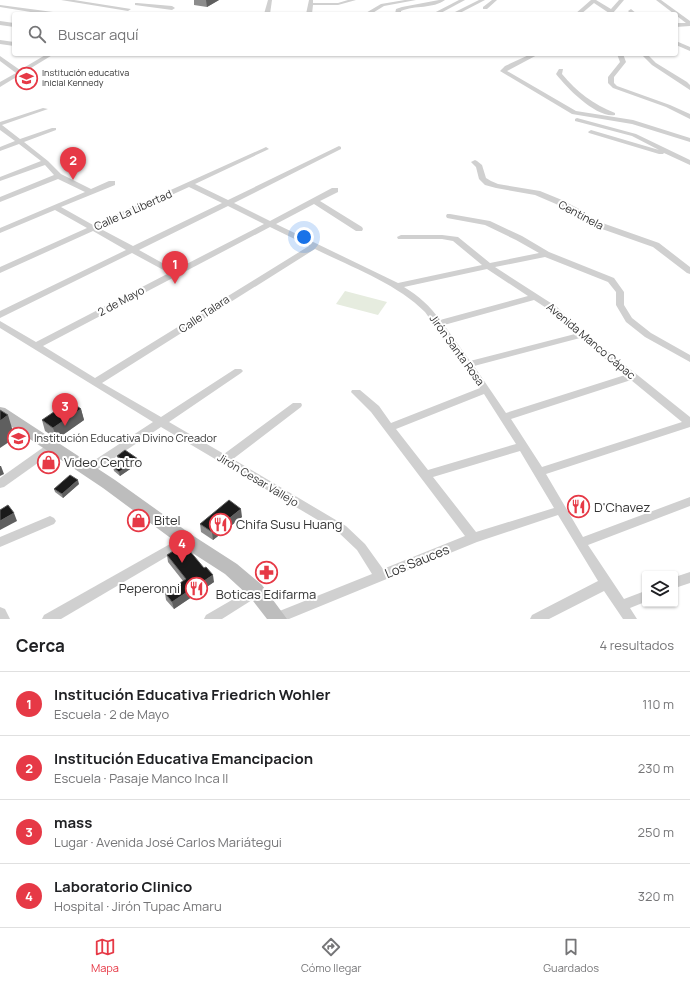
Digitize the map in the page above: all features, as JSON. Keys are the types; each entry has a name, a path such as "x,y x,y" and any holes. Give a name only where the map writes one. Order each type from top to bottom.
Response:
{"main road":[{"path":"0,412 88,470 186,540 231,569 256,591 278,618"}],"street":[{"path":"63,0 128,9"},
{"path":"123,12 142,0"},
{"path":"267,12 270,0"},
{"path":"309,12 311,2 338,4 354,0"},
{"path":"371,12 383,5 414,0"},
{"path":"398,12 398,10 403,8 443,0"},
{"path":"439,12 463,0"},
{"path":"458,12 483,0"},
{"path":"485,8 495,0"},
{"path":"580,12 594,0 611,12 622,0"},
{"path":"658,0 675,12"},
{"path":"137,4 172,8"},
{"path":"0,6 40,12"},
{"path":"678,14 690,23"},
{"path":"0,23 12,25"},
{"path":"678,25 690,23"},
{"path":"0,42 12,44"},
{"path":"678,44 690,49"},
{"path":"0,85 48,56"},
{"path":"532,56 507,67 503,71 574,113 633,122"},
{"path":"621,56 623,62 612,77 611,83 623,91 668,106 690,117"},
{"path":"645,56 648,60 674,75 690,88"},
{"path":"0,58 20,73"},
{"path":"561,70 559,74 566,83 585,101 633,122 690,140"},
{"path":"0,124 45,109"},
{"path":"577,120 634,135 690,163"},
{"path":"0,127 46,162 58,176 91,192"},
{"path":"0,149 54,129"},
{"path":"591,132 683,159"},
{"path":"0,315 339,148"},
{"name":"Calle La Libertad","path":"0,270 266,149"},
{"path":"0,179 46,162"},
{"name":"Centinela","path":"475,162 479,167 483,179 488,183 496,186 537,193 559,202 578,212 588,221 656,245 690,271"},
{"path":"0,200 58,176"},
{"path":"0,231 112,183"},
{"name":"Jirón Santa Rosa","path":"189,184 397,286 417,298 439,322 505,417 580,543 630,619"},
{"name":"2 de Mayo","path":"36,346 335,190"},
{"path":"315,201 359,229"},
{"path":"55,207 175,273"},
{"path":"450,216 487,223 519,238 546,254 611,280 620,292 620,305 629,320 648,334 690,359"},
{"name":"Avenida Manco Cápac","path":"401,237 431,236 455,239 498,274 554,308 582,334 690,423"},
{"name":"Calle Talara","path":"95,382 172,335 238,291 314,246"},
{"path":"397,286 546,254"},
{"path":"439,322 536,297"},
{"name":"Jirón Cesar Vallejo","path":"0,324 224,460 342,529 361,547 381,576"},
{"path":"469,364 582,334"},
{"path":"88,470 160,421 238,371"},
{"path":"505,417 632,376"},
{"path":"388,428 486,389"},
{"path":"356,392 375,409 473,538"},
{"path":"224,460 297,405"},
{"path":"538,472 690,423"},
{"path":"426,475 522,446"},
{"path":"0,484 52,447"},
{"path":"580,543 690,501"},
{"name":"Los Sauces","path":"278,618 473,538 560,510"},
{"path":"0,542 50,521"},
{"path":"49,619 186,540"},
{"path":"678,582 690,576"},
{"path":"537,619 607,583"},
{"path":"211,619 256,591"},
{"path":"622,606 642,597"},
{"path":"0,613 3,619"}],"shaded area":[{"path":"345,291 387,302 378,315 336,304"}],"building":[{"path":"70,401 81,409 53,428 42,420"},
{"path":"0,410 8,415 0,421"},
{"path":"125,450 138,459 119,472 113,467 123,460 117,456"},
{"path":"70,475 78,480 62,494 54,489"},
{"path":"229,500 241,509 212,532 200,524"},
{"path":"8,505 14,513 0,521 0,510"},
{"path":"184,544 204,568 206,567 213,575 172,602 165,593 186,579 167,555"}],"place":[{"name":"Institución educativa inicial Kennedy","path":"26,78"},
{"name":"Institución Educativa Emancipacion","path":"73,180"},
{"name":"Institución Educativa Friedrich Wohler","path":"175,284"},
{"name":"mass","path":"65,426"},
{"name":"Institución Educativa Divino Creador","path":"19,438"},
{"name":"Video Centro","path":"49,462"},
{"name":"D'Chavez","path":"579,507"},
{"name":"Bitel","path":"138,520"},
{"name":"Chifa Susu Huang","path":"221,524"},
{"name":"Laboratorio Clinico","path":"182,563"},
{"name":"Boticas Edifarma","path":"266,572"},
{"name":"Peperonni","path":"196,588"}]}
